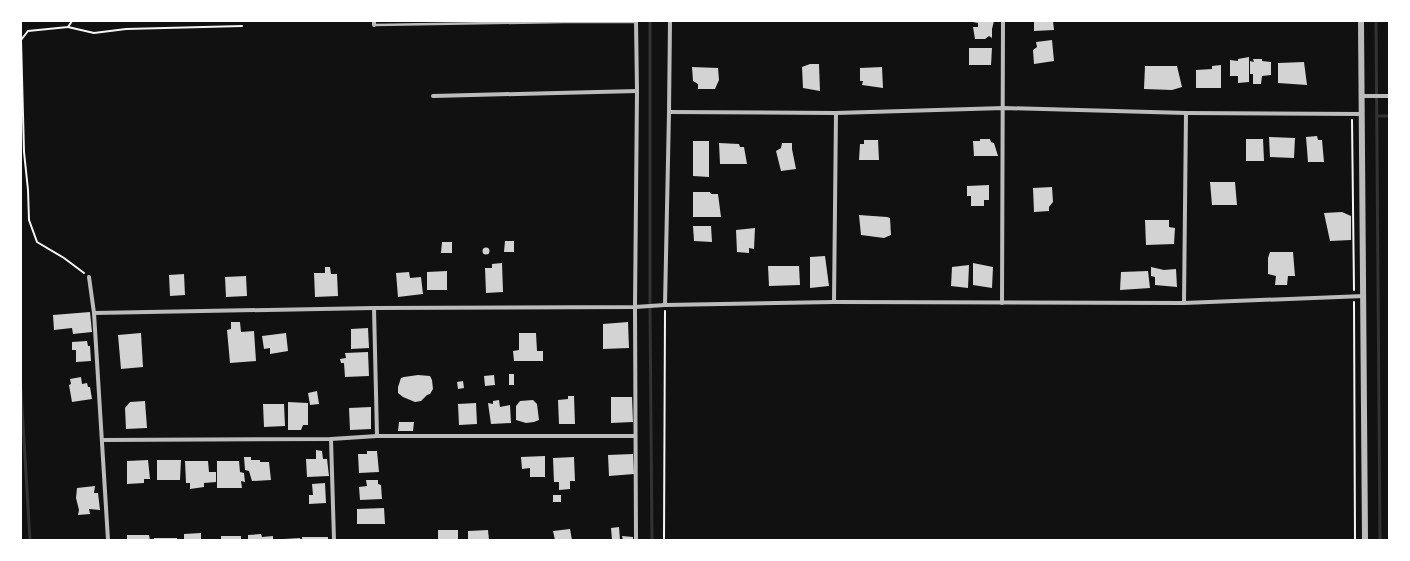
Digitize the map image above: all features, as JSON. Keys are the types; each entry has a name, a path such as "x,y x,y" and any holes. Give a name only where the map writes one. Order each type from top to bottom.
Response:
{"street":[{"path":"665,305 670,21"},
{"path":"1002,303 1004,108 1003,21"},
{"path":"1361,21 1365,540"},
{"path":"636,22 638,91 635,307 636,540"},
{"path":"433,96 638,91"},
{"path":"1361,96 1389,96"},
{"path":"669,112 836,113 1004,108 1186,113 1362,114"},
{"path":"834,302 836,113"},
{"path":"1184,303 1186,113"},
{"path":"89,277 94,313 108,540"},
{"path":"94,313 374,308 635,307 665,305 834,302 1184,303 1364,296"},
{"path":"374,308 377,436"},
{"path":"103,440 331,440 377,436 635,436"},
{"path":"331,440 334,540"}],"lane":[{"path":"374,23 636,22"}],"path":[{"path":"68,27 72,21"},
{"path":"89,277 64,258 37,242 29,220 28,190 24,152 21,40 28,31 68,27 94,33 126,29 242,26"},
{"path":"1352,114 1355,540"},
{"path":"664,540 665,305"}],"building":[{"path":"973,21 994,21 992,38 989,36 985,39 975,39 973,27 978,27 978,23"},
{"path":"1034,21 1053,21 1054,30 1034,31"},
{"path":"1052,40 1054,61 1034,64 1033,50 1037,47 1036,42"},
{"path":"969,48 992,48 991,65 969,65"},
{"path":"1249,57 1249,82 1238,83 1238,76 1230,76 1230,60 1238,61 1238,59"},
{"path":"1253,59 1262,59 1262,61 1271,62 1271,75 1262,76 1261,84 1253,84 1253,74 1250,74 1250,61 1254,62"},
{"path":"1304,62 1307,85 1278,83 1278,63"},
{"path":"810,64 819,64 820,91 803,88 802,67"},
{"path":"1221,65 1221,88 1196,88 1196,70 1212,69 1212,66"},
{"path":"1145,66 1177,66 1182,87 1172,90 1144,89"},
{"path":"692,67 718,68 719,80 715,89 698,89 698,84 693,81"},
{"path":"882,67 883,88 862,85 863,81 860,81 860,68"},
{"path":"1317,136 1318,140 1322,140 1324,162 1308,162 1306,137"},
{"path":"1269,137 1295,138 1294,158 1270,157"},
{"path":"980,139 990,139 991,142 994,143 998,156 974,156 973,141 980,141"},
{"path":"1246,139 1263,139 1264,161 1246,161"},
{"path":"864,140 878,140 879,160 859,160 860,144 864,144"},
{"path":"693,141 709,141 709,177 693,176"},
{"path":"719,143 739,144 740,147 744,147 747,164 720,164"},
{"path":"782,143 792,143 796,169 781,171 776,151 781,148"},
{"path":"1210,182 1235,182 1237,205 1212,205"},
{"path":"989,185 989,200 984,200 984,206 971,206 971,196 967,196 967,186"},
{"path":"1052,187 1053,202 1049,207 1049,211 1034,212 1033,188"},
{"path":"693,192 710,192 711,194 718,194 721,217 693,217"},
{"path":"1342,212 1351,216 1351,240 1330,241 1324,213"},
{"path":"859,215 890,218 891,235 884,238 861,235"},
{"path":"1145,220 1169,220 1169,227 1175,228 1174,244 1146,245"},
{"path":"693,226 711,226 712,242 694,241"},
{"path":"755,228 754,249 749,248 749,253 737,252 736,230"},
{"path":"505,241 514,241 514,252 504,252"},
{"path":"442,242 452,242 452,253 441,253"},
{"path":"486,247 489,248 489,254 486,255 483,254 482,251 483,248"},
{"path":"1270,252 1293,252 1295,276 1288,276 1287,285 1275,285 1276,276 1268,274 1268,258"},
{"path":"825,256 829,286 810,288 810,257"},
{"path":"502,263 503,292 486,293 485,268 492,268 492,264"},
{"path":"973,263 993,267 992,288 973,285"},
{"path":"969,265 968,288 951,286 952,267"},
{"path":"768,266 799,266 800,285 769,286"},
{"path":"325,267 330,267 331,274 337,274 338,296 315,297 314,273 325,273"},
{"path":"1151,267 1164,270 1176,269 1177,287 1155,285 1155,277 1151,276"},
{"path":"447,271 447,290 427,290 427,272"},
{"path":"1148,271 1150,288 1120,290 1121,272"},
{"path":"409,272 410,278 421,277 423,294 398,297 396,273"},
{"path":"184,274 185,295 170,296 169,275"},
{"path":"246,276 247,296 226,297 225,277"},
{"path":"90,312 92,332 73,334 72,328 54,330 53,315"},
{"path":"231,322 240,322 241,332 254,331 256,361 230,363 227,330 231,329"},
{"path":"628,322 629,348 603,349 603,324"},
{"path":"368,328 369,348 351,349 351,329"},
{"path":"141,333 143,367 121,369 118,335"},
{"path":"286,333 288,351 270,354 270,348 264,349 262,336"},
{"path":"519,333 536,333 537,351 543,351 543,361 514,361 513,351 519,350"},
{"path":"87,341 88,346 90,346 91,361 76,362 76,350 72,350 72,342"},
{"path":"368,352 369,376 345,377 344,363 341,363 340,359 346,358 345,353"},
{"path":"509,374 514,374 514,385 509,385"},
{"path":"418,375 430,376 433,389 430,394 421,401 415,402 398,393 398,387 401,378"},
{"path":"494,375 495,385 485,386 484,376"},
{"path":"81,377 82,384 87,383 88,387 90,387 92,399 72,402 69,385 71,384 70,379"},
{"path":"463,381 464,388 458,389 457,382"},
{"path":"317,391 319,404 310,405 308,393"},
{"path":"568,396 574,396 575,424 559,424 558,400 568,399"},
{"path":"611,397 632,397 633,422 611,423"},
{"path":"499,400 500,407 510,405 511,423 491,424 488,403 493,404 493,401"},
{"path":"533,400 537,404 539,420 526,423 516,420 516,406 520,401"},
{"path":"145,401 147,428 126,429 125,408 130,402"},
{"path":"288,402 308,403 308,425 303,425 301,430 288,430"},
{"path":"476,403 477,424 459,425 458,404"},
{"path":"263,404 284,404 285,426 264,427"},
{"path":"371,407 371,429 350,430 349,408"},
{"path":"399,422 414,422 413,431 398,431"},
{"path":"316,450 322,451 323,459 327,459 329,476 307,477 306,459 316,459"},
{"path":"367,451 377,451 379,472 359,473 358,454 367,454"},
{"path":"633,454 634,474 609,476 608,455"},
{"path":"545,456 545,477 530,477 530,468 522,469 521,457"},
{"path":"244,457 251,457 251,460 260,460 260,462 269,462 271,480 252,481 249,471 245,470"},
{"path":"574,457 575,481 570,481 570,489 559,490 559,482 554,482 553,458"},
{"path":"148,460 150,479 144,479 144,483 127,484 127,461"},
{"path":"157,460 181,460 180,480 157,480"},
{"path":"185,461 208,461 209,472 216,472 216,482 204,483 204,487 190,489 190,483 186,483"},
{"path":"217,461 239,461 240,472 244,473 245,482 241,481 242,488 217,488"},
{"path":"366,480 378,480 378,484 381,485 382,499 360,500 359,487 367,486"},
{"path":"325,483 326,503 309,504 309,495 313,495 312,484"},
{"path":"95,486 94,493 98,493 100,510 89,509 90,514 78,515 79,510 76,498 77,488"},
{"path":"553,495 561,495 561,502 553,502"},
{"path":"384,508 385,524 357,524 357,509"},
{"path":"619,527 620,540 612,540 611,528"},
{"path":"570,529 572,540 555,540 553,531"},
{"path":"438,530 458,530 458,540 438,540"},
{"path":"488,530 489,540 468,540 468,531"},
{"path":"201,533 201,540 184,540 184,534"},
{"path":"261,534 262,537 273,536 273,540 248,540 248,535"},
{"path":"127,535 149,535 150,540 127,540"},
{"path":"221,536 241,536 241,540 221,540"},
{"path":"622,536 633,537 633,540 623,540"},
{"path":"302,537 328,537 328,540 302,540"},
{"path":"154,538 177,538 177,540 154,540"},
{"path":"300,538 300,540 284,539"}],"waterway":[{"path":"650,21 652,540"},
{"path":"1376,21 1380,540"},
{"path":"1377,116 1389,116"},
{"path":"21,391 30,540"}]}
